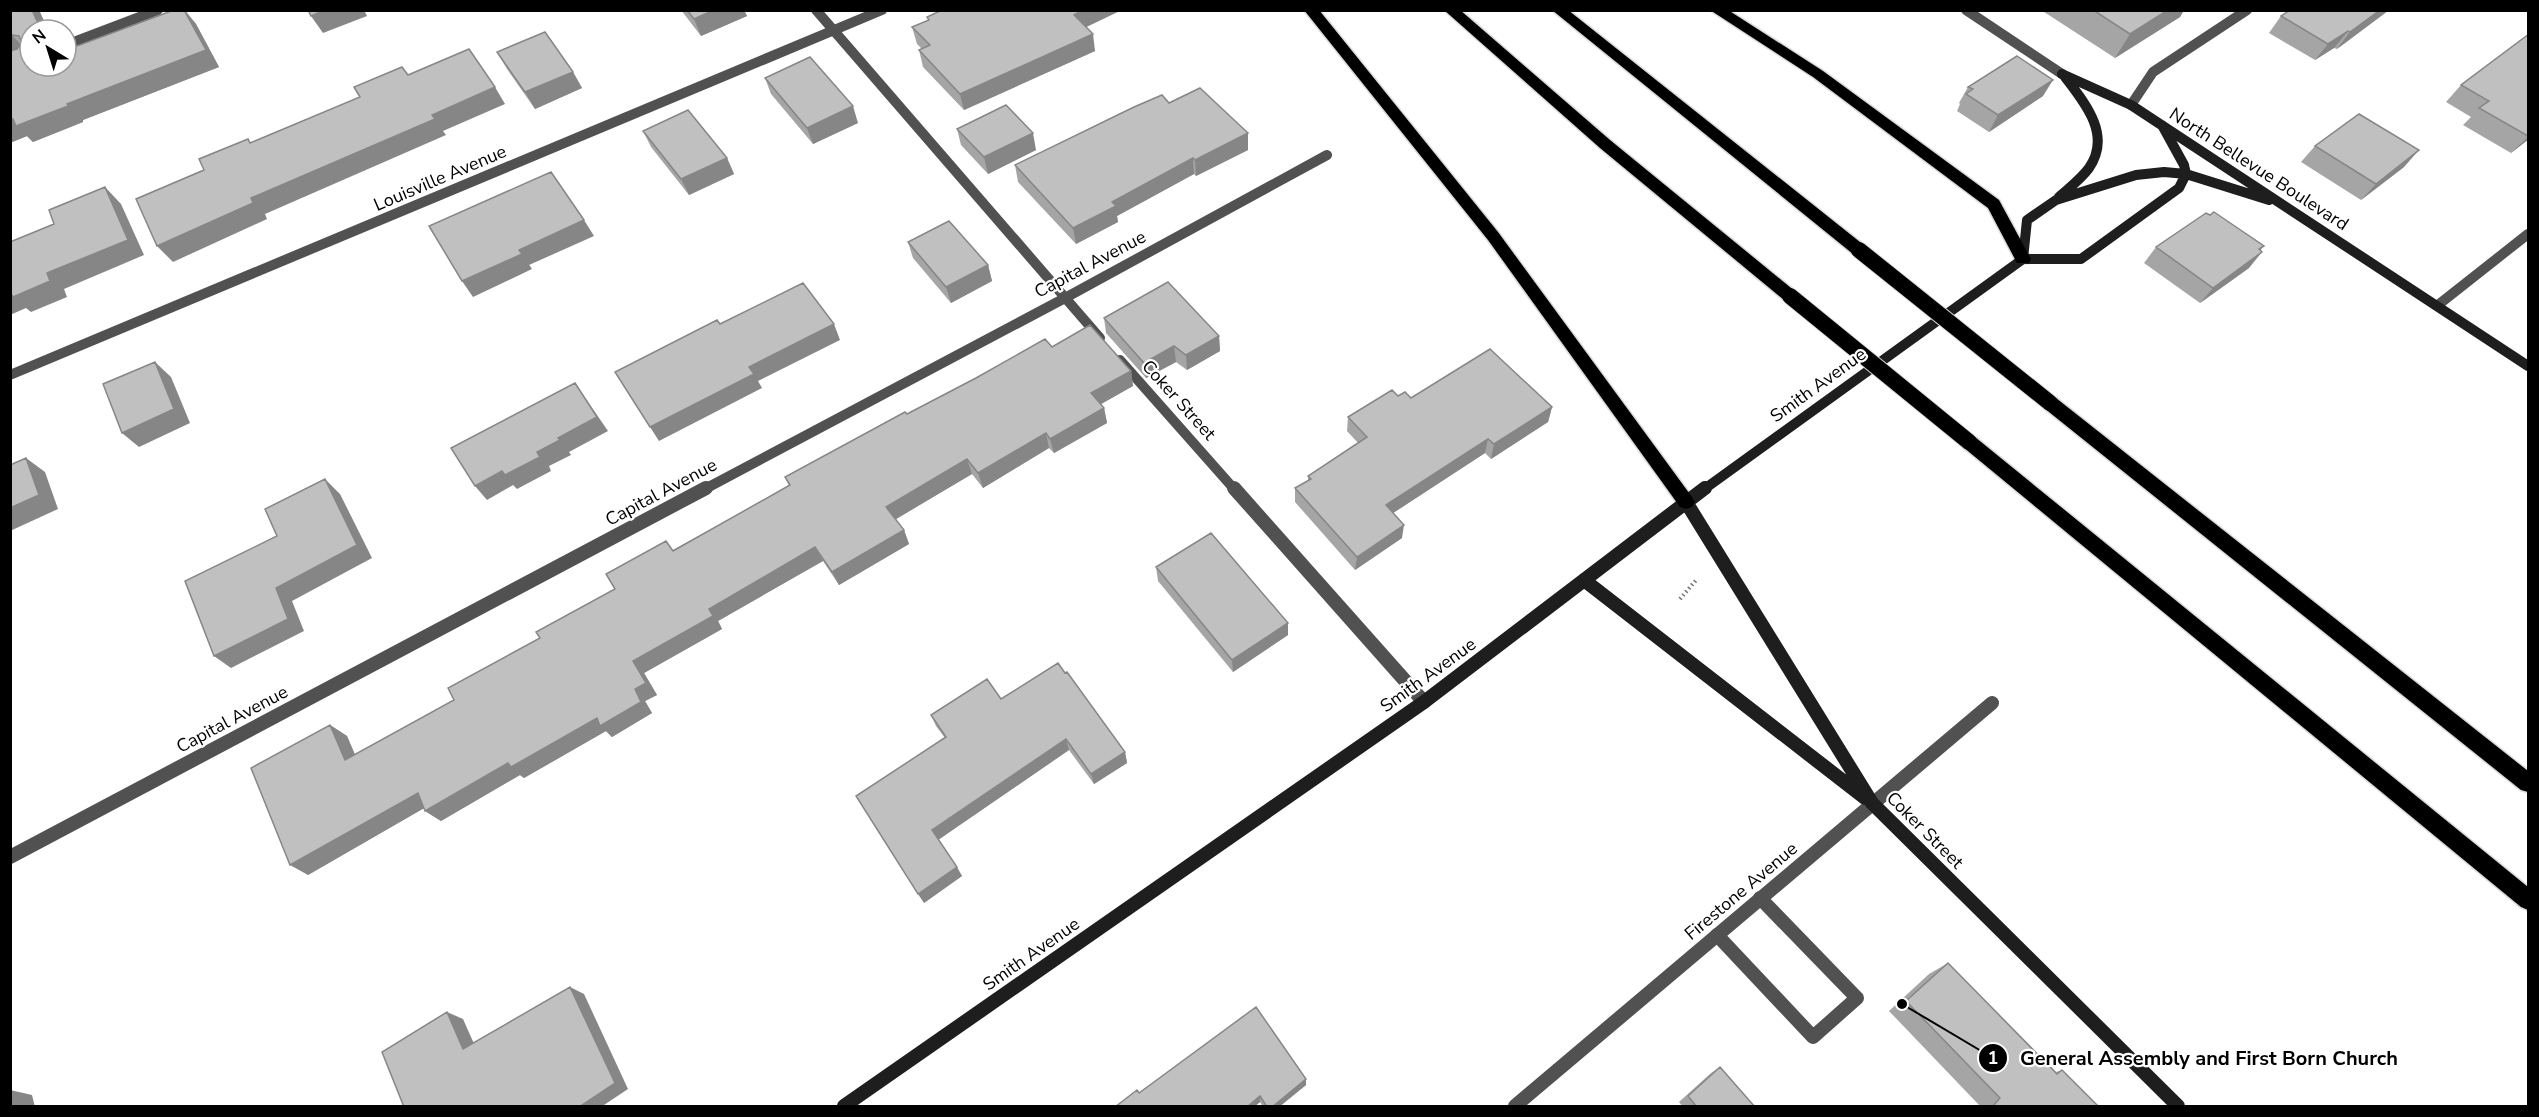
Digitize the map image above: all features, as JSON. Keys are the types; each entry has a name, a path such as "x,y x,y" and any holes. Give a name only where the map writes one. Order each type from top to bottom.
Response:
{"highway":[{"path":"1311,10 1493,236 1686,502"},
{"path":"1451,10 1605,144 2529,900"},
{"path":"1559,10 2529,783"},
{"path":"1717,10 1818,74 1994,204 2023,259"}],"main road":[{"path":"2062,74 2092,112 2099,146 2091,165 2056,200 2027,220 2023,259 2081,260 2179,188 2186,174 2180,155 2162,125"},
{"name":"North Bellevue Boulevard","path":"2062,74 2131,105 2529,366"},
{"path":"2056,200 2136,175 2164,172 2186,174 2284,205"},
{"name":"Smith Avenue","path":"844,1107 1424,702 1686,502 2023,259"},
{"name":"Coker Street","path":"1686,502 1872,803 2178,1107"},
{"path":"1584,580 1872,803"}],"street":[{"path":"78,40 158,10"},
{"name":"Coker Street","path":"816,10 1065,298 1424,702"},
{"name":"Louisville Avenue","path":"10,375 835,32 882,10"},
{"name":"North Bellevue Boulevard","path":"1966,10 2062,74"},
{"path":"2131,105 2153,72 2247,10"},
{"name":"Capital Avenue","path":"10,857 1065,298 1328,155"},
{"path":"2438,305 2529,234"},
{"name":"Firestone Avenue","path":"1515,1107 1992,703"},
{"path":"1717,935 1813,1037 1857,998 1760,898"}],"path":[{"path":"1680,598 1704,571"}],"building":[{"path":"10,10 32,10 36,18 18,18 18,36 10,36"},
{"path":"174,10 184,10 206,50 16,126 13,119 10,120 10,51 17,49 18,78 78,78 78,46"},
{"path":"308,10 325,10 311,16"},
{"path":"687,10 714,10 694,19"},
{"path":"942,10 1083,10 1074,15 1093,34 960,94 919,50 930,45 912,27 929,20 927,17"},
{"path":"2093,10 2168,10 2130,34"},
{"path":"2290,10 2380,10 2350,32 2348,31 2328,44 2281,16"},
{"path":"545,32 573,72 525,92 497,52"},
{"path":"2529,34 2528,136 2479,108 2489,101 2461,85"},
{"path":"469,49 495,87 432,115 435,119 251,198 253,203 157,246 136,199 204,170 199,159 248,139 250,143 360,97 354,87 402,67 408,75"},
{"path":"2017,56 2053,80 1998,115 1966,94 1973,89 1968,87"},
{"path":"810,57 853,106 807,128 765,78"},
{"path":"1200,88 1248,133 1195,160 1193,158 1112,202 1116,206 1073,228 1015,165 1162,95 1169,103"},
{"path":"1006,105 1033,133 984,157 957,129"},
{"path":"688,110 727,158 681,179 643,131"},
{"path":"2359,114 2419,150 2376,184 2315,146"},
{"path":"551,172 584,220 519,250 522,254 462,281 429,226"},
{"path":"105,187 128,240 47,273 50,281 13,297 10,292 10,242 54,224 49,210"},
{"path":"2214,212 2264,246 2259,249 2262,252 2213,288 2156,247 2206,213 2210,215"},
{"path":"949,221 988,265 946,287 908,242"},
{"path":"1168,282 1219,336 1186,355 1174,346 1144,363 1104,318"},
{"path":"803,283 834,324 749,367 754,374 650,427 615,372 717,320 720,324"},
{"path":"1090,325 1131,371 1091,393 1104,408 1050,439 1046,433 978,473 967,459 886,507 904,530 832,572 815,547 709,609 713,616 633,661 646,683 635,689 641,702 600,726 597,718 511,767 508,763 425,811 418,793 290,865 251,768 330,725 345,760 454,700 448,688 540,638 536,632 615,589 606,574 666,541 673,551 790,485 785,477 905,412 907,414 976,378 1045,339 1052,347"},
{"path":"1490,349 1552,407 1494,444 1488,439 1386,505 1404,525 1357,557 1295,488 1311,479 1308,476 1367,437 1348,417 1392,390 1398,396 1405,392 1411,398"},
{"path":"155,362 174,409 122,433 103,384"},
{"path":"575,383 597,417 537,452 540,457 505,475 502,471 475,486 451,448"},
{"path":"26,458 39,495 10,508 10,465"},
{"path":"325,479 357,545 276,588 288,619 214,656 185,581 277,536 265,509"},
{"path":"1211,533 1288,623 1232,660 1156,567"},
{"path":"1058,663 1125,752 1091,774 1066,739 932,830 957,867 918,894 856,796 946,737 931,715 987,679 1001,699"},
{"path":"1948,963 2057,1074 2062,1070 2099,1107 1992,1107 2000,1098 1906,1001"},
{"path":"570,987 615,1083 579,1107 404,1107 382,1052 447,1012 463,1049"},
{"path":"1256,1007 1306,1079 1272,1107 1267,1107 1260,1096 1247,1107 1115,1107 1137,1090 1139,1093"},
{"path":"1720,1067 1755,1107 1697,1107 1688,1096"}],"place":[{"name":"General Assembly and First Born Church","path":"1902,1004"}]}
